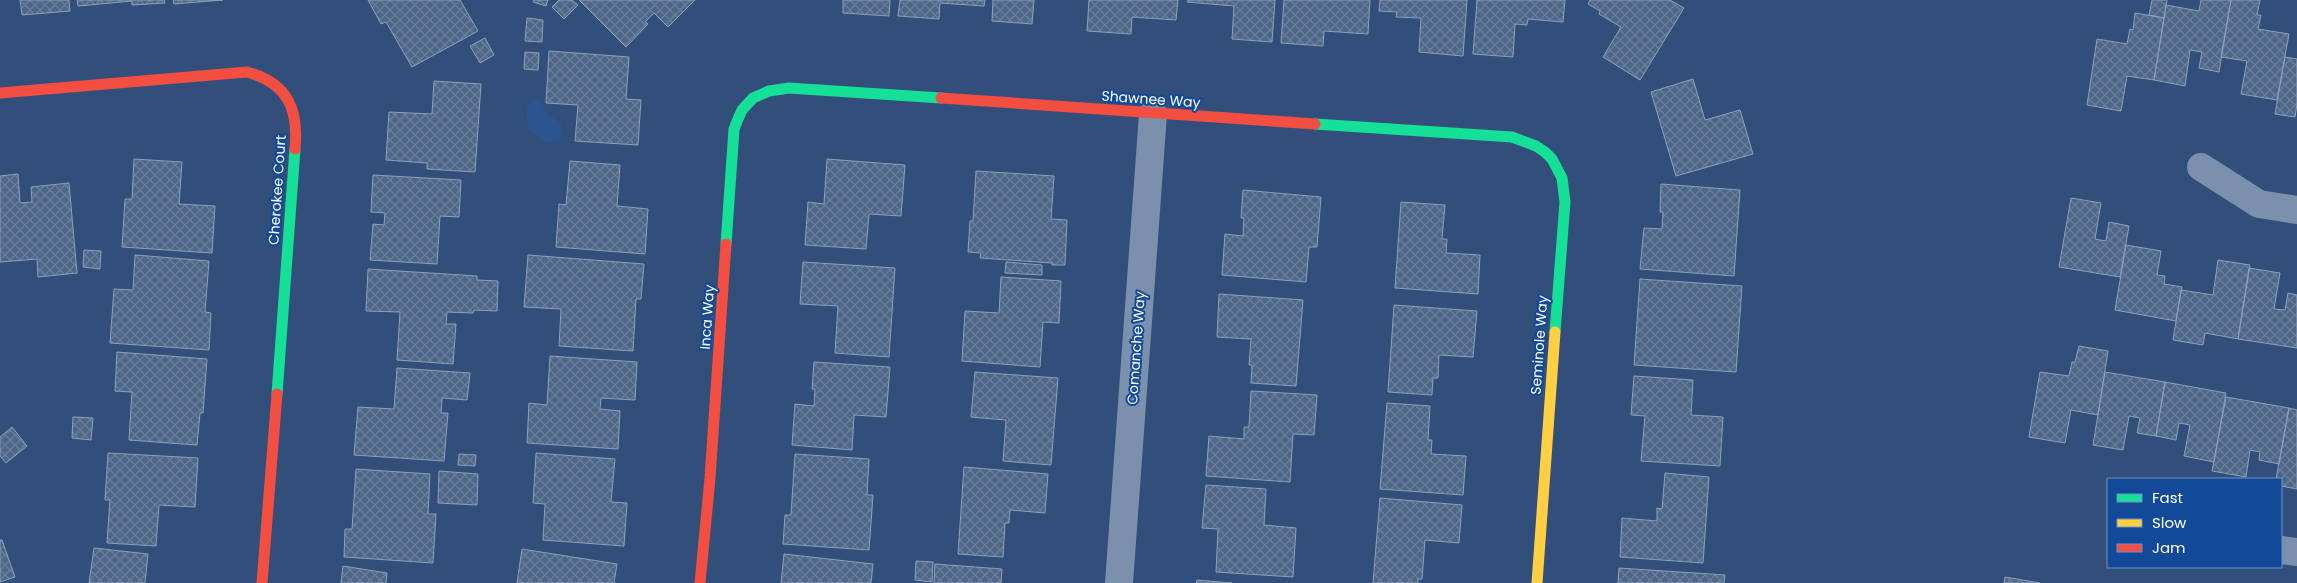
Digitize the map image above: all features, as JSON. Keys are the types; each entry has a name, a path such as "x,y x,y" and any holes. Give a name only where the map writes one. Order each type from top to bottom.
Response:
{"street":[{"name":"Cherokee Court","path":"0,93 247,72 267,78 276,84 290,100 295,111 296,142 262,583"},
{"name":"Shawnee Way","path":"788,88 1512,137"},
{"name":"Inca Way","path":"700,583 712,450 734,129 740,111 751,99 762,92 788,88"},
{"name":"Comanche Way","path":"1118,583 1153,114"},
{"name":"Seminole Way","path":"1512,137 1525,140 1547,152 1560,172 1564,186 1537,583"},
{"path":"2201,167 2259,204 2297,210"},
{"path":"2282,550 2297,552"}],"water":[{"path":"533,100 540,100 547,114 561,123 563,134 559,141 548,143 528,130 526,108"}],"building":[{"path":"20,0 69,0 70,11 22,15"},
{"path":"77,0 164,0 165,3 132,5 132,1 78,6"},
{"path":"173,0 223,0 174,4"},
{"path":"368,0 460,0 478,31 412,67 386,22 381,24"},
{"path":"534,0 548,0 546,6 533,2"},
{"path":"559,0 572,0 578,5 564,19 552,7"},
{"path":"579,0 695,0 668,27 654,13 645,22 648,24 626,47"},
{"path":"843,0 890,0 889,16 843,13"},
{"path":"900,0 985,0 984,6 940,3 939,19 898,16"},
{"path":"993,0 1034,0 1032,24 992,21"},
{"path":"1089,0 1178,0 1176,20 1132,17 1131,34 1087,31"},
{"path":"1188,0 1275,0 1272,42 1232,39 1234,6 1187,2"},
{"path":"1284,0 1370,0 1368,34 1324,31 1323,46 1281,43"},
{"path":"1380,0 1467,0 1463,56 1419,52 1421,18 1396,17 1397,12 1379,11"},
{"path":"1477,0 1565,0 1563,22 1528,19 1527,25 1515,24 1513,57 1473,54"},
{"path":"1590,0 1670,0 1684,8 1640,80 1603,57 1621,27 1599,14 1600,11 1588,4"},
{"path":"2152,0 2167,0 2164,18 2149,15"},
{"path":"2201,0 2231,0 2219,72 2199,68 2202,52 2190,50 2185,86 2154,80 2166,5 2199,11"},
{"path":"2231,0 2260,0 2257,15 2261,15 2258,29 2289,34 2277,100 2241,94 2247,61 2221,57"},
{"path":"2135,13 2164,18 2154,80 2127,76 2121,111 2087,105 2097,39 2127,44 2130,29 2133,30"},
{"path":"527,18 543,20 542,42 525,41"},
{"path":"485,38 494,55 480,63 470,46"},
{"path":"549,51 629,57 626,99 641,100 638,145 575,141 578,105 546,103"},
{"path":"525,52 539,53 538,70 524,69"},
{"path":"2285,57 2297,59 2297,104 2295,117 2275,114"},
{"path":"1693,79 1705,120 1740,110 1753,154 1676,176 1651,92"},
{"path":"434,81 481,84 475,172 427,169 427,163 386,160 389,112 432,114"},
{"path":"134,159 182,162 179,204 215,206 212,253 122,247 125,199 132,199"},
{"path":"827,159 905,165 901,216 869,214 866,249 805,245 808,202 824,204"},
{"path":"570,161 620,165 617,206 648,209 645,254 556,247 559,204 566,205"},
{"path":"976,171 1054,176 1051,219 1067,220 1065,265 980,258 981,253 968,252 970,221 973,221"},
{"path":"18,174 20,203 32,202 31,187 69,183 77,273 38,277 37,259 0,262 0,176"},
{"path":"373,175 461,180 459,217 440,216 437,264 370,260 373,224 384,225 385,213 371,212"},
{"path":"1661,184 1740,190 1734,276 1640,269 1644,228 1662,229 1663,212 1660,212"},
{"path":"1243,190 1321,197 1317,247 1309,247 1306,282 1222,275 1225,234 1243,236 1244,218 1241,218"},
{"path":"2071,198 2101,203 2095,239 2106,241 2109,222 2129,226 2120,277 2059,267"},
{"path":"1401,202 1445,205 1442,239 1447,239 1446,253 1480,255 1478,294 1395,288"},
{"path":"2126,245 2161,251 2157,275 2165,276 2164,284 2182,287 2176,321 2115,310"},
{"path":"84,250 101,251 100,269 83,267"},
{"path":"135,255 209,261 205,312 211,313 209,350 110,343 114,289 133,290"},
{"path":"528,255 644,264 641,299 636,299 633,351 559,346 561,309 524,307"},
{"path":"2218,260 2250,265 2238,339 2205,333 2203,345 2173,340 2181,290 2213,295"},
{"path":"803,262 895,268 889,357 835,353 838,306 800,304"},
{"path":"1006,262 1042,265 1042,275 1005,273"},
{"path":"2249,268 2280,273 2274,309 2285,310 2288,293 2297,295 2297,348 2238,339"},
{"path":"368,269 477,276 477,280 498,281 497,311 474,310 473,313 447,312 446,324 456,324 453,364 397,360 400,312 366,311"},
{"path":"1001,277 1061,281 1059,323 1043,322 1040,367 962,361 965,311 999,313"},
{"path":"1640,279 1742,286 1736,372 1634,365"},
{"path":"1219,294 1303,300 1296,386 1251,383 1252,365 1249,365 1251,339 1217,337"},
{"path":"1394,305 1477,311 1473,357 1439,355 1438,378 1433,378 1432,395 1388,392"},
{"path":"2079,346 2108,351 2098,415 2071,410 2065,443 2029,437 2040,372 2069,376 2072,362 2075,362"},
{"path":"117,352 207,359 203,413 200,413 197,445 129,440 132,392 115,391"},
{"path":"550,356 637,362 635,400 601,398 600,409 620,411 618,449 527,443 529,403 547,405"},
{"path":"814,362 890,367 886,417 854,415 852,450 792,445 795,404 814,406 815,389 812,389"},
{"path":"397,368 470,373 467,400 442,398 441,413 448,413 444,461 354,455 358,407 394,409"},
{"path":"975,372 1058,378 1051,465 1003,461 1006,420 971,417"},
{"path":"2105,372 2165,382 2156,436 2137,433 2140,418 2129,416 2123,450 2093,445"},
{"path":"1634,376 1693,380 1691,415 1723,417 1720,466 1641,461 1645,416 1631,415"},
{"path":"2165,382 2226,393 2214,462 2184,456 2190,425 2179,423 2176,440 2156,436"},
{"path":"1251,391 1317,395 1314,435 1293,434 1290,482 1206,476 1209,436 1244,439 1244,427 1249,427"},
{"path":"2226,397 2289,408 2279,464 2259,460 2260,452 2250,450 2246,477 2212,471"},
{"path":"1387,403 1430,406 1428,440 1432,440 1431,454 1466,456 1463,495 1380,489"},
{"path":"2289,408 2297,410 2297,489 2282,486 2282,478 2276,478"},
{"path":"73,417 93,418 91,440 72,438"},
{"path":"12,427 27,446 6,463 0,456 0,437"},
{"path":"108,453 198,458 195,507 159,505 156,546 107,543 110,500 105,500"},
{"path":"536,453 615,459 611,502 627,503 624,546 543,540 545,504 533,503"},
{"path":"459,454 476,455 475,466 458,465"},
{"path":"795,454 869,459 867,495 873,495 869,550 783,544 785,515 791,515"},
{"path":"964,467 1048,474 1045,513 1010,510 1009,523 1005,523 1003,557 958,554"},
{"path":"356,469 430,474 428,514 436,514 433,563 344,557 345,529 352,529"},
{"path":"439,471 478,474 477,505 438,503"},
{"path":"1665,473 1709,477 1703,563 1620,557 1622,518 1657,521 1657,508 1662,509"},
{"path":"1206,485 1266,489 1264,525 1296,528 1293,577 1216,572 1218,529 1202,528"},
{"path":"1380,498 1462,505 1459,543 1425,540 1422,579 1418,579 1418,583 1373,583"},
{"path":"0,540 2,540 15,577 0,582"},
{"path":"94,548 148,554 145,583 89,583"},
{"path":"522,549 617,564 614,583 517,583"},
{"path":"784,554 873,564 871,583 781,583"},
{"path":"916,561 933,562 932,582 915,580"},
{"path":"935,564 1002,569 1001,583 934,583"},
{"path":"343,566 387,573 386,583 341,583"},
{"path":"1619,568 1725,575 1724,583 1618,583"},
{"path":"2005,577 2040,583 2004,583"},
{"path":"1197,580 1232,583 1196,583"}],"traffic: fast":[{"path":"726,244 734,129 742,110 753,98 769,91 789,88 941,98"},
{"path":"1315,124 1512,137 1536,146 1545,152 1552,159 1562,178 1565,202 1555,332"},
{"path":"277,394 295,149"}],"traffic: slow":[{"path":"1537,583 1555,332"}],"traffic: jam":[{"path":"0,93 247,72 272,83 288,99 295,121 295,149"},
{"path":"941,98 1315,124"},
{"path":"700,583 710,478 726,244"},
{"path":"262,583 277,394"}]}
